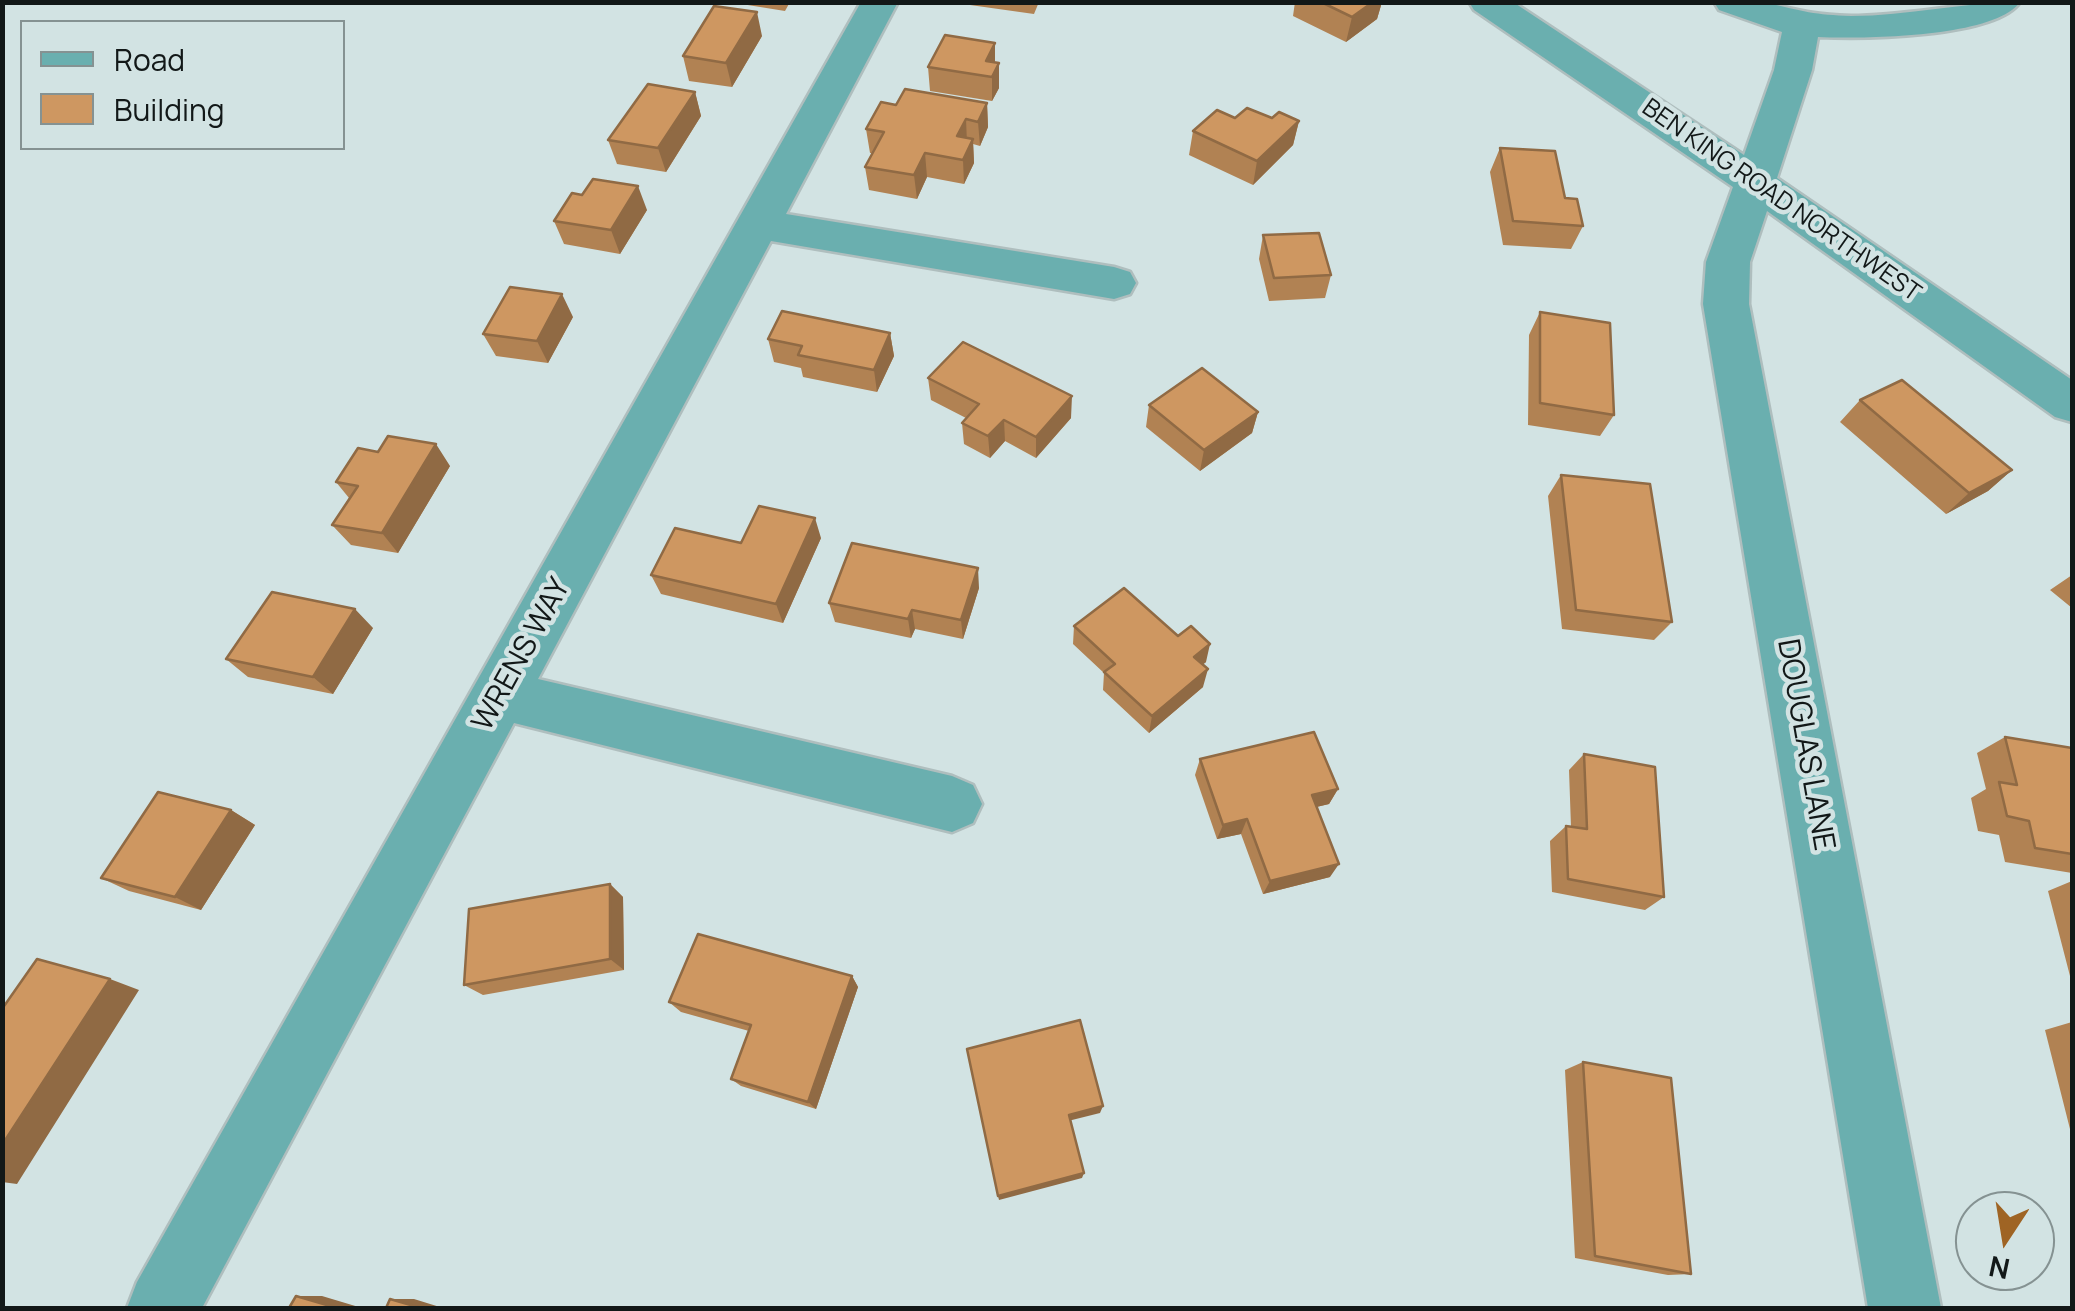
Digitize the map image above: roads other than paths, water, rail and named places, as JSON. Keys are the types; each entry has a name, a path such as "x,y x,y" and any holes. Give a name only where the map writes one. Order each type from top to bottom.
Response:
{"street":[{"name":"WRENS WAY","path":"164,1308 880,2"},
{"name":"BEN KING ROAD NORTHWEST","path":"1486,2 1582,63 2072,404"},
{"path":"1732,2 1802,26 1946,20 1982,13 2002,2"},
{"name":"DOUGLAS LANE","path":"1802,26 1793,70 1728,262 1726,304 1905,1308"},
{"path":"759,224 1114,283"},
{"path":"500,695 952,804"}]}
